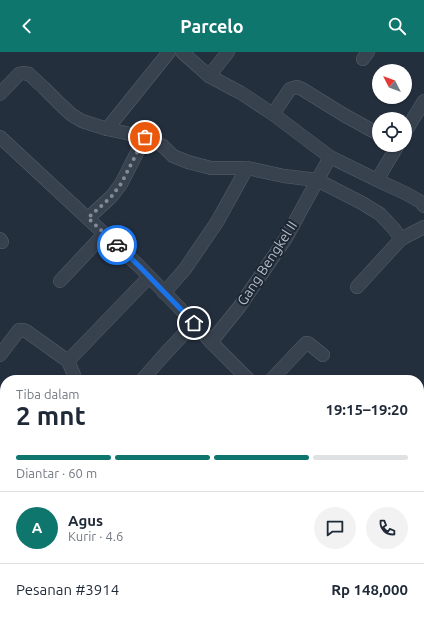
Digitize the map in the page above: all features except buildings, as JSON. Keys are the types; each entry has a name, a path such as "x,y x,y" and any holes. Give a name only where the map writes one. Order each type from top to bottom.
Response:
{"street":[{"path":"107,129 169,52"},
{"path":"182,52 209,76 240,93 273,114 330,157 407,194 421,202 424,206"},
{"path":"209,76 228,52"},
{"path":"0,94 19,74 29,74 72,115 82,121 107,129 145,137 164,146 173,156 188,162 211,168 246,168 284,176 317,180 380,214 401,239"},
{"path":"273,114 290,90 296,87 302,89 372,130"},
{"path":"412,121 424,101"},
{"path":"0,137 139,266 244,375"},
{"path":"88,218 111,197 121,184 145,137"},
{"path":"377,180 394,152"},
{"name":"Gang Bengkel II","path":"211,342 240,306 286,238 330,157"},
{"path":"164,293 185,269 217,222 246,168"},
{"path":"357,287 401,239 424,227"},
{"path":"60,281 104,234"},
{"path":"68,361 149,277"},
{"path":"146,375 194,323"},
{"path":"0,355 19,330 26,331 68,361 74,375"},
{"path":"276,375 306,343 323,355"}],"way so far":[{"path":"117,245 88,218 111,197 121,184 145,137"}],"route":[{"path":"117,245 194,323"}]}
